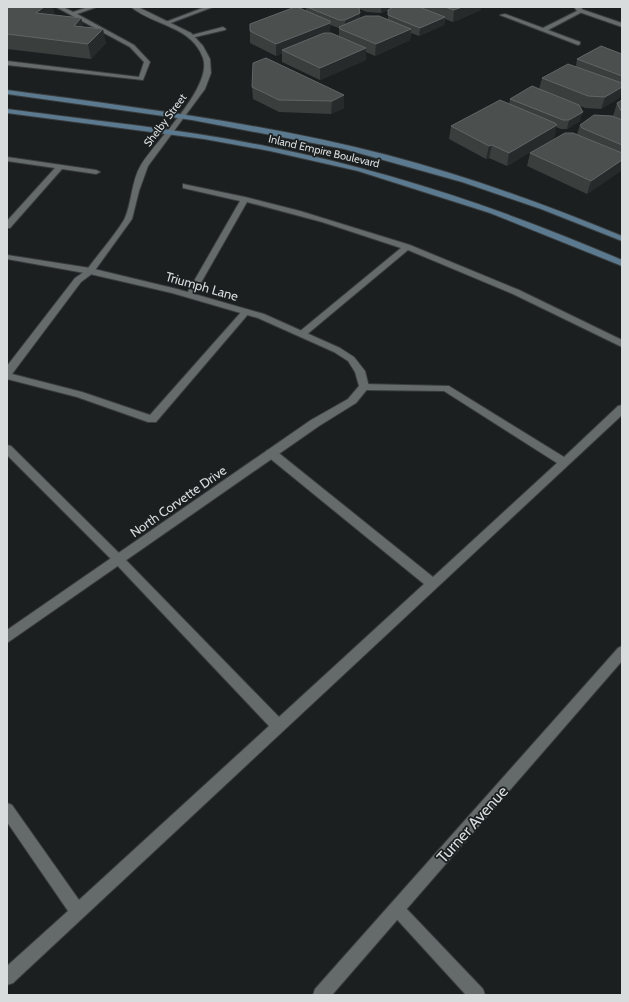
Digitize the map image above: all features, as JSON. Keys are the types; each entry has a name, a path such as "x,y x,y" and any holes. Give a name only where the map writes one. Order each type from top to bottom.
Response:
{"main road":[{"name":"Inland Empire Boulevard","path":"7,92 182,116 303,138 464,179 533,203 622,239"},
{"name":"Inland Empire Boulevard","path":"7,112 169,133 269,149 364,171 435,192 525,222 622,263"}],"street":[{"path":"7,63 141,78 147,62 132,46 59,7"},
{"path":"72,14 94,7"},
{"name":"Shelby Street","path":"7,374 78,280 90,271 128,219 144,166 202,89 208,73 207,59 201,47 191,36 134,7"},
{"path":"166,23 210,7"},
{"path":"543,30 579,9 622,25"},
{"path":"503,15 578,43"},
{"path":"191,36 223,30"},
{"path":"7,159 96,172"},
{"path":"7,226 60,167"},
{"path":"186,186 245,199 321,220 407,247 467,270 560,312 622,344"},
{"path":"190,295 245,199"},
{"path":"302,334 407,247"},
{"name":"Triumph Lane","path":"7,257 90,271 190,295 261,316 337,350 351,359 360,371 364,387"},
{"path":"7,374 79,394 152,419 246,312"},
{"path":"364,387 446,388 564,462"},
{"name":"North Corvette Drive","path":"7,637 271,453 315,423 352,401 364,387"},
{"path":"7,977 622,409"},
{"path":"7,449 118,560 278,726"},
{"path":"271,453 433,584"},
{"name":"Turner Avenue","path":"321,995 622,652"},
{"path":"7,810 77,911"},
{"path":"396,909 477,995"}],"building":[{"path":"7,7 44,7 36,13 81,18 74,26 103,29 88,44 7,34"},
{"path":"295,7 330,21 330,23 276,44 250,31 250,24"},
{"path":"307,7 357,7 359,8 360,13 345,20 339,20"},
{"path":"394,7 419,7 445,17 420,28 388,15 388,10"},
{"path":"445,7 462,7 454,10"},
{"path":"365,16 379,16 411,29 376,44 340,29 339,27"},
{"path":"324,33 331,33 366,48 320,68 282,50"},
{"path":"601,46 622,54 622,76 577,59"},
{"path":"266,58 344,95 332,101 279,100 252,87 253,63"},
{"path":"568,64 622,83 622,87 605,97 588,96 542,78"},
{"path":"532,86 579,105 583,112 569,120 563,120 510,99"},
{"path":"500,100 557,125 509,153 492,145 489,146 451,126"},
{"path":"622,100 622,112 617,103"},
{"path":"594,115 612,116 622,120 622,145 582,128 580,125"},
{"path":"565,133 573,133 622,153 622,160 591,181 530,153"}]}
